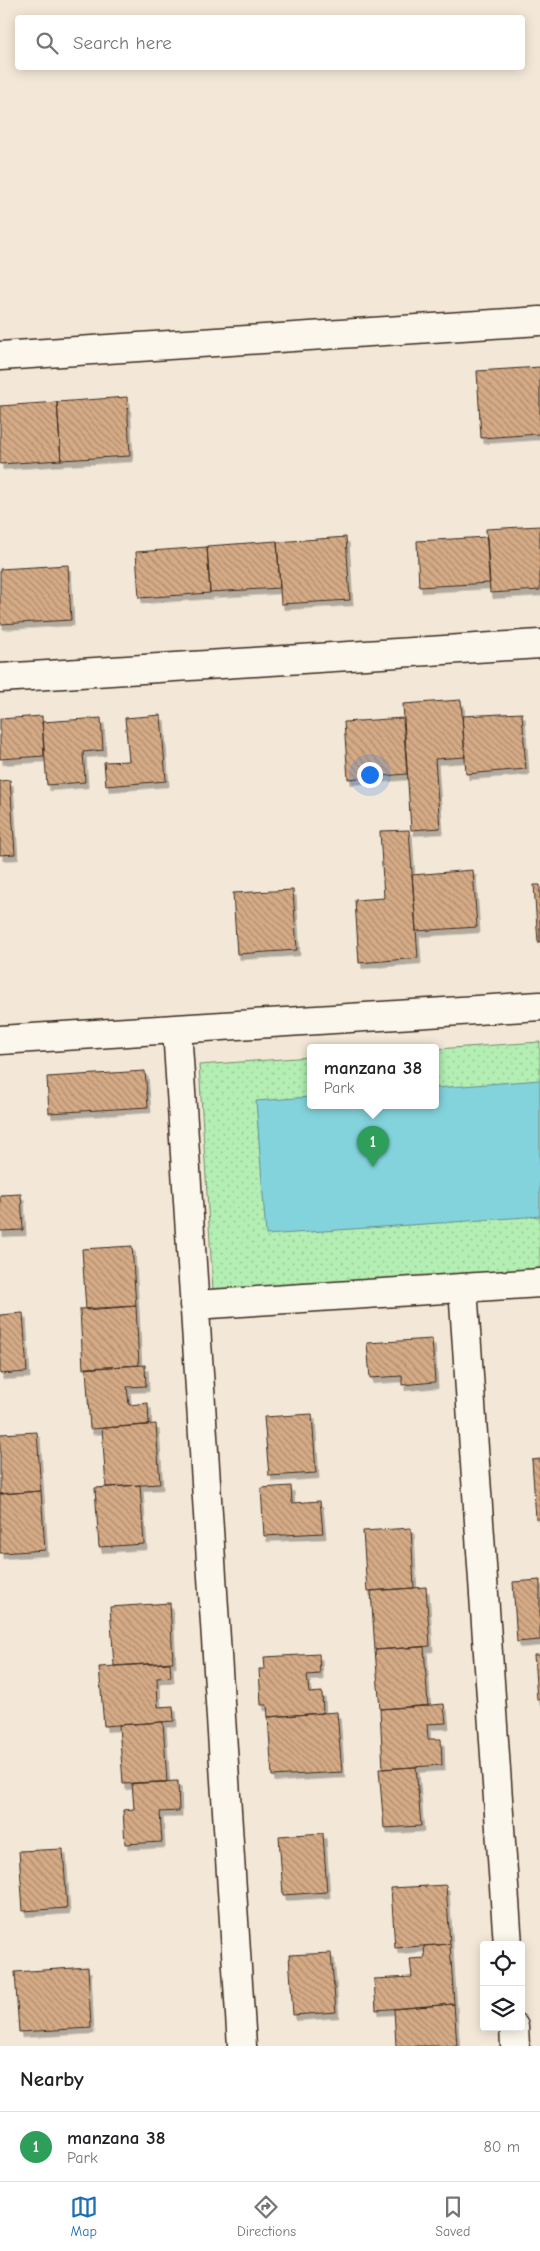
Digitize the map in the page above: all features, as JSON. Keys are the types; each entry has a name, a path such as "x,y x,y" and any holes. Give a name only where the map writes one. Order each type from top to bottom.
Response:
{"street":[{"path":"0,356 540,321"},
{"path":"0,678 540,644"},
{"path":"0,1040 540,1006"},
{"path":"176,1029 242,2046"},
{"path":"194,1305 540,1283"},
{"path":"463,1288 508,1941"},
{"path":"514,2031 515,2046"}],"green space":[{"path":"540,1042 540,1269 213,1290 199,1065 307,1057 307,1109 439,1109 439,1049"}],"water":[{"path":"540,1080 540,1216 266,1235 256,1101 307,1097 307,1109 439,1109 439,1088"}],"building":[{"path":"540,367 540,434 481,438 477,371"},
{"path":"127,397 130,456 61,460 57,402"},
{"path":"57,402 61,460 0,464 0,406"},
{"path":"540,526 540,590 490,593 486,529"},
{"path":"346,537 350,600 281,604 277,542"},
{"path":"487,537 490,583 419,587 417,541"},
{"path":"277,541 280,588 210,592 207,546"},
{"path":"207,547 210,593 139,598 136,552"},
{"path":"68,565 71,620 0,624 0,569"},
{"path":"461,700 465,757 435,759 440,828 411,830 403,704"},
{"path":"522,713 526,769 466,774 462,716"},
{"path":"161,715 166,781 106,786 104,762 129,761 125,718"},
{"path":"42,716 44,756 0,759 0,719"},
{"path":"101,718 103,750 83,752 85,782 47,785 42,722"},
{"path":"403,718 407,774 348,779 344,722"},
{"path":"10,780 15,854 0,855 0,781"},
{"path":"409,830 418,958 359,963 355,900 384,898 380,831"},
{"path":"473,870 477,927 416,931 412,875"},
{"path":"534,885 540,885 540,942 538,942"},
{"path":"293,890 297,950 237,954 233,893"},
{"path":"145,1071 148,1107 49,1113 47,1077"},
{"path":"21,1194 23,1230 0,1231 0,1195"},
{"path":"132,1246 136,1306 86,1310 82,1249"},
{"path":"136,1306 139,1365 83,1369 80,1309"},
{"path":"23,1313 27,1372 0,1374 0,1315"},
{"path":"432,1339 435,1382 402,1385 402,1376 370,1378 367,1343"},
{"path":"145,1365 146,1386 127,1387 129,1405 148,1403 149,1425 90,1429 86,1368"},
{"path":"312,1414 316,1473 269,1476 264,1417"},
{"path":"156,1424 160,1484 106,1487 102,1428"},
{"path":"37,1432 41,1491 0,1494 0,1434"},
{"path":"540,1459 540,1519 536,1519 532,1460"},
{"path":"140,1485 144,1544 99,1547 95,1488"},
{"path":"291,1486 292,1503 320,1501 323,1533 264,1536 261,1488"},
{"path":"41,1491 45,1550 0,1553 0,1494"},
{"path":"411,1528 414,1588 367,1591 363,1531"},
{"path":"540,1580 540,1640 517,1642 513,1582"},
{"path":"426,1587 430,1646 375,1650 371,1591"},
{"path":"170,1603 173,1662 114,1666 110,1607"},
{"path":"424,1647 428,1706 380,1709 375,1650"},
{"path":"319,1654 320,1674 307,1675 309,1693 322,1692 323,1713 268,1717 267,1705 261,1705 259,1669 265,1669 264,1657"},
{"path":"534,1655 540,1655 540,1699 537,1700"},
{"path":"170,1663 171,1677 157,1678 158,1707 173,1706 174,1721 104,1726 99,1667"},
{"path":"444,1704 446,1723 427,1724 428,1739 441,1739 442,1765 383,1769 380,1709"},
{"path":"337,1712 342,1772 272,1776 268,1717"},
{"path":"163,1722 167,1782 123,1784 119,1725"},
{"path":"416,1767 421,1826 384,1828 379,1769"},
{"path":"178,1781 179,1811 160,1812 162,1842 125,1844 123,1810 134,1809 132,1783"},
{"path":"323,1833 327,1892 283,1895 279,1836"},
{"path":"63,1849 67,1908 23,1911 19,1851"},
{"path":"446,1885 450,1944 395,1948 391,1888"},
{"path":"450,1944 454,2004 376,2010 374,1979 412,1977 410,1959 425,1958 424,1946"},
{"path":"331,1953 336,2012 293,2015 289,1955"},
{"path":"88,1967 91,2028 19,2032 15,1972"},
{"path":"454,2004 457,2046 396,2046 394,2009"}],"place":[{"name":"manzana 38","path":"373,1167"}]}
